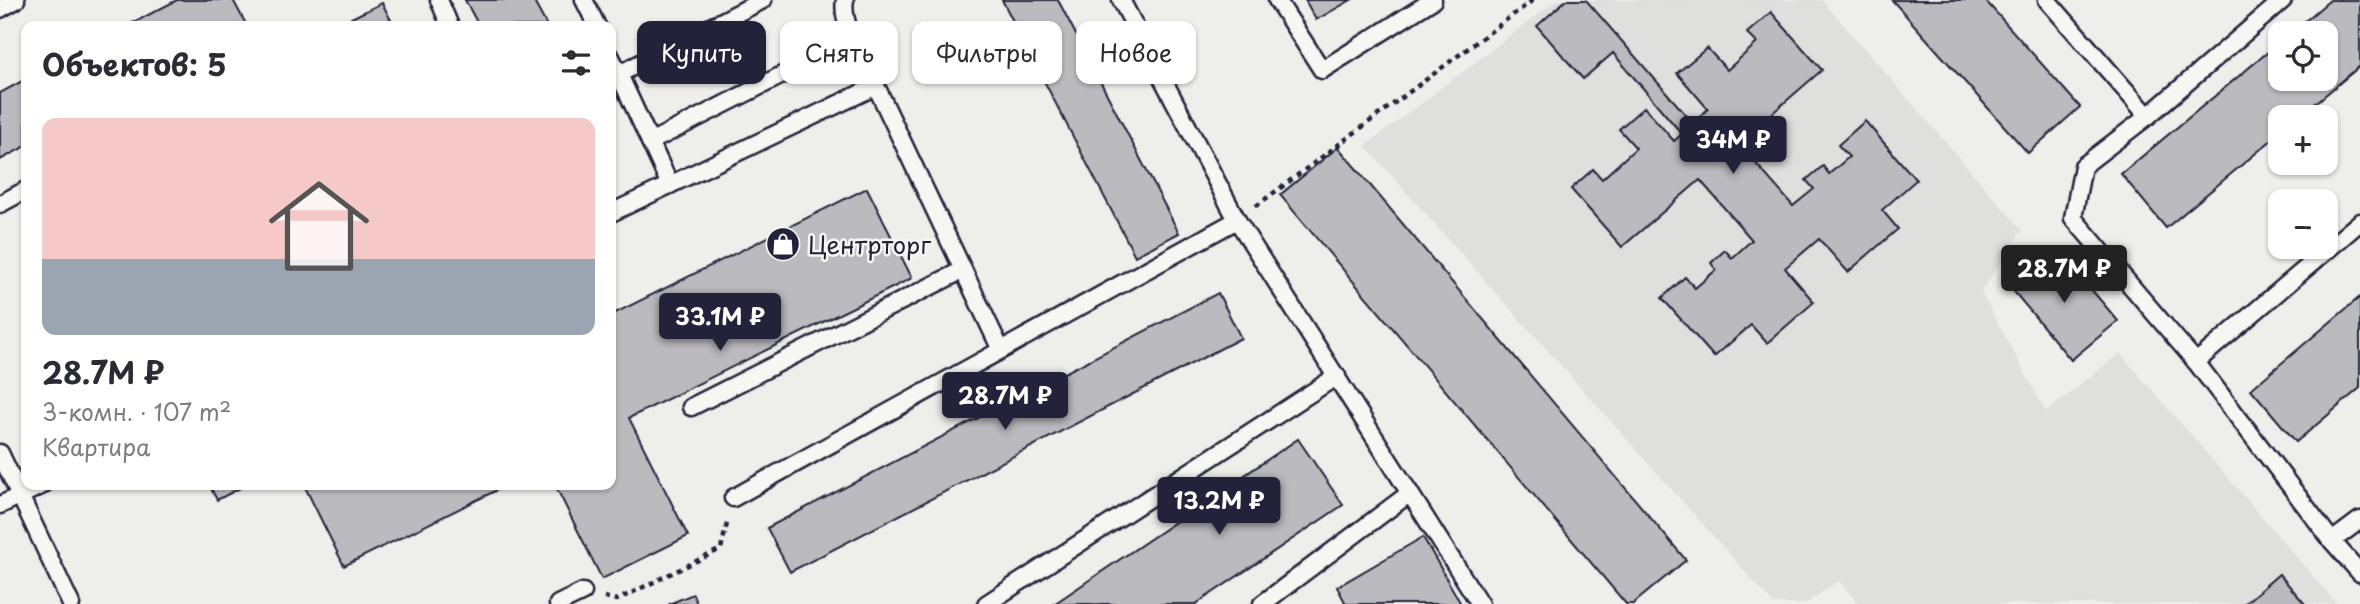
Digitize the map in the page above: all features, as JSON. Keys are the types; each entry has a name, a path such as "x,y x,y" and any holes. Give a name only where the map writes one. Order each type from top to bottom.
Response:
{"lane":[{"path":"0,9 16,0"},
{"path":"439,0 448,21"},
{"path":"584,0 594,21"},
{"path":"619,74 763,0"},
{"path":"845,0 843,10 847,21"},
{"path":"1121,0 1237,220 1480,604"},
{"path":"1277,0 1322,70 1433,0"},
{"path":"2047,0 2148,116"},
{"path":"2283,0 2148,116 2084,166 2073,218 2196,362 2332,541 2360,573"},
{"path":"616,68 670,185"},
{"path":"650,142 780,76"},
{"path":"616,211 876,86 1001,350"},
{"path":"0,204 21,193"},
{"path":"733,498 1237,220"},
{"path":"2196,362 2360,222"},
{"path":"691,407 963,270"},
{"path":"986,604 1337,376"},
{"path":"0,453 71,604"},
{"path":"0,505 33,490"},
{"path":"1262,604 1410,493"},
{"path":"2332,541 2360,520"},
{"path":"558,604 583,592"}],"path":[{"path":"1237,220 1533,0"},
{"path":"583,592 617,600 720,549 733,498"}],"shaded area":[{"path":"1557,0 1822,0 2022,230 1981,292 2046,412 2120,353 2337,604 1859,604 1839,581 1805,604 1774,604 1365,146"}],"building":[{"path":"177,0 233,0 244,21 137,21"},
{"path":"465,0 533,0 544,21 476,21"},
{"path":"1002,0 1058,0 1076,35 1076,84 1102,84 1179,233 1135,256 1046,84 1062,84 1062,21 1013,21"},
{"path":"1305,0 1351,0 1316,20"},
{"path":"1566,0 1586,0 1693,123 1708,109 1677,73 1707,48 1727,70 1757,43 1747,33 1771,12 1822,70 1738,143 1793,206 1814,189 1806,180 1823,166 1829,174 1849,157 1838,145 1865,121 1916,180 1882,210 1898,229 1848,272 1819,239 1785,268 1814,302 1767,343 1751,325 1714,357 1662,298 1685,277 1695,288 1716,270 1711,263 1725,250 1732,258 1752,240 1700,180 1622,247 1571,189 1593,169 1602,179 1636,148 1619,129 1644,107 1674,141 1682,134 1613,53 1583,79 1537,26"},
{"path":"1892,0 1985,0 2080,107 2028,153"},
{"path":"2330,0 2360,0 2360,66 2338,84 2338,21 2305,21"},
{"path":"382,3 391,21 345,21"},
{"path":"2268,52 2268,91 2330,91 2313,105 2268,105 2268,143 2166,228 2121,174"},
{"path":"21,82 21,149 0,160 0,93"},
{"path":"1338,147 1686,560 1633,604 1626,604 1280,195"},
{"path":"867,188 912,278 629,418 688,536 602,579 558,490 616,490 616,313"},
{"path":"2057,249 2118,321 2071,360 2011,288"},
{"path":"1218,293 1241,338 790,572 767,528"},
{"path":"2360,297 2360,388 2296,442 2251,389"},
{"path":"1298,439 1343,505 1196,604 1054,604"},
{"path":"212,490 236,490 217,500"},
{"path":"306,490 497,490 344,566"},
{"path":"1423,537 1461,604 1346,604 1337,587"},
{"path":"2279,574 2305,604 2244,604"},
{"path":"693,594 697,604 669,604"}],"place":[{"name":"Центрторг","path":"783,244"}]}
